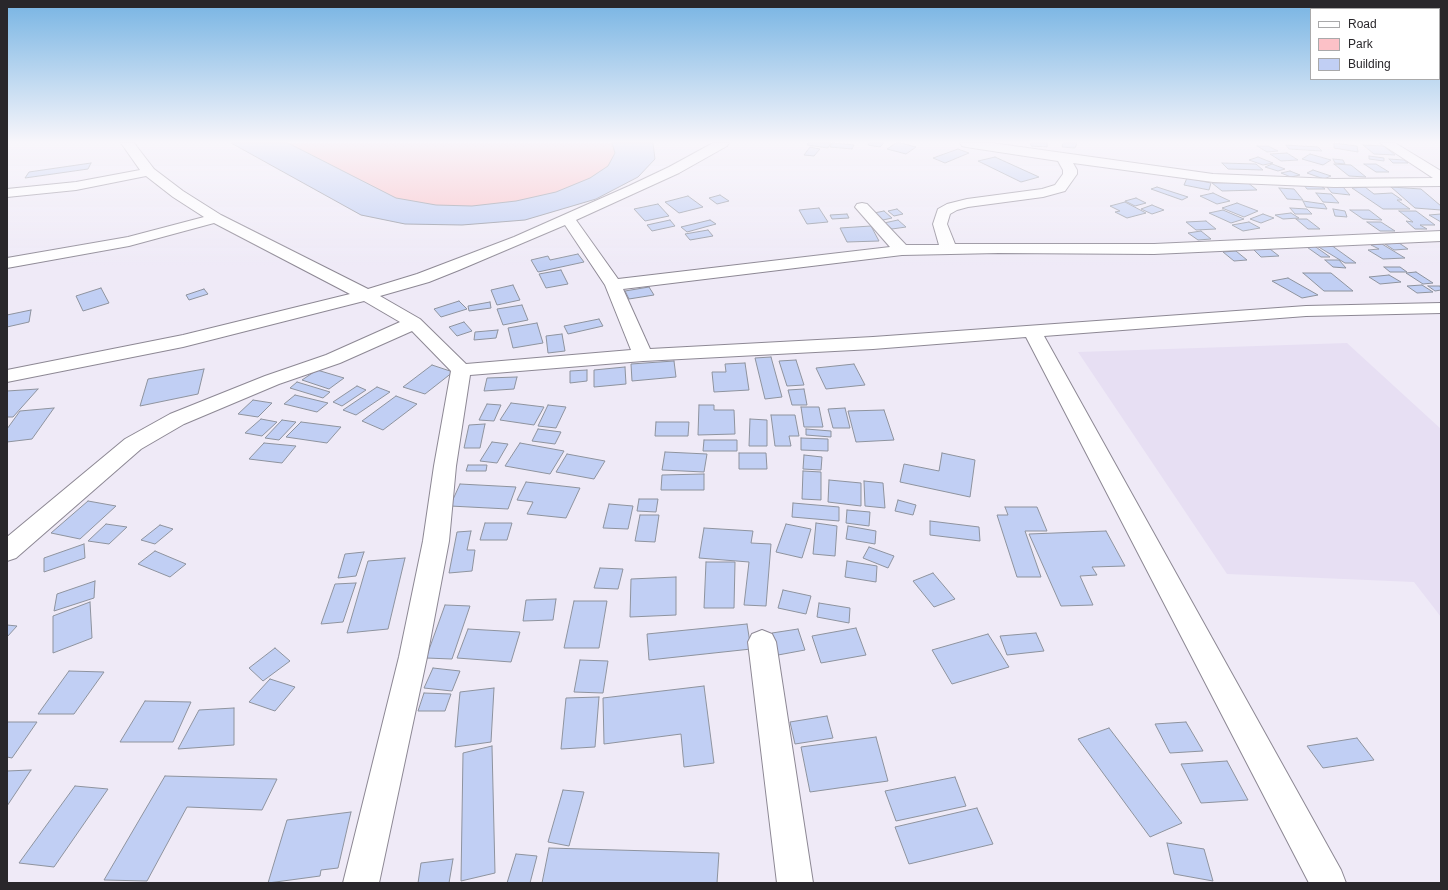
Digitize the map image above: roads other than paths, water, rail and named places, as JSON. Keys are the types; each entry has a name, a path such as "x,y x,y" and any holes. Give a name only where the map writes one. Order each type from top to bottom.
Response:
{"street":[{"path":"7,193 84,185"},
{"path":"166,185 216,218 366,295 414,323 461,370 642,355 858,344 1306,311 1441,308"},
{"path":"7,376 183,340 366,295 453,267 568,219 643,185"},
{"path":"949,249 940,224 943,212 952,207 967,203 1054,190 1064,185"},
{"path":"862,208 902,250"},
{"path":"7,264 130,241 216,218"},
{"path":"568,219 613,285 642,355"},
{"path":"613,285 902,250 1154,249 1441,236"},
{"path":"7,551 133,444 156,430 272,380 333,359 414,323"},
{"path":"1033,332 1328,883"},
{"path":"361,883 412,657 432,556 461,370"},
{"path":"762,642 795,883"}]}
